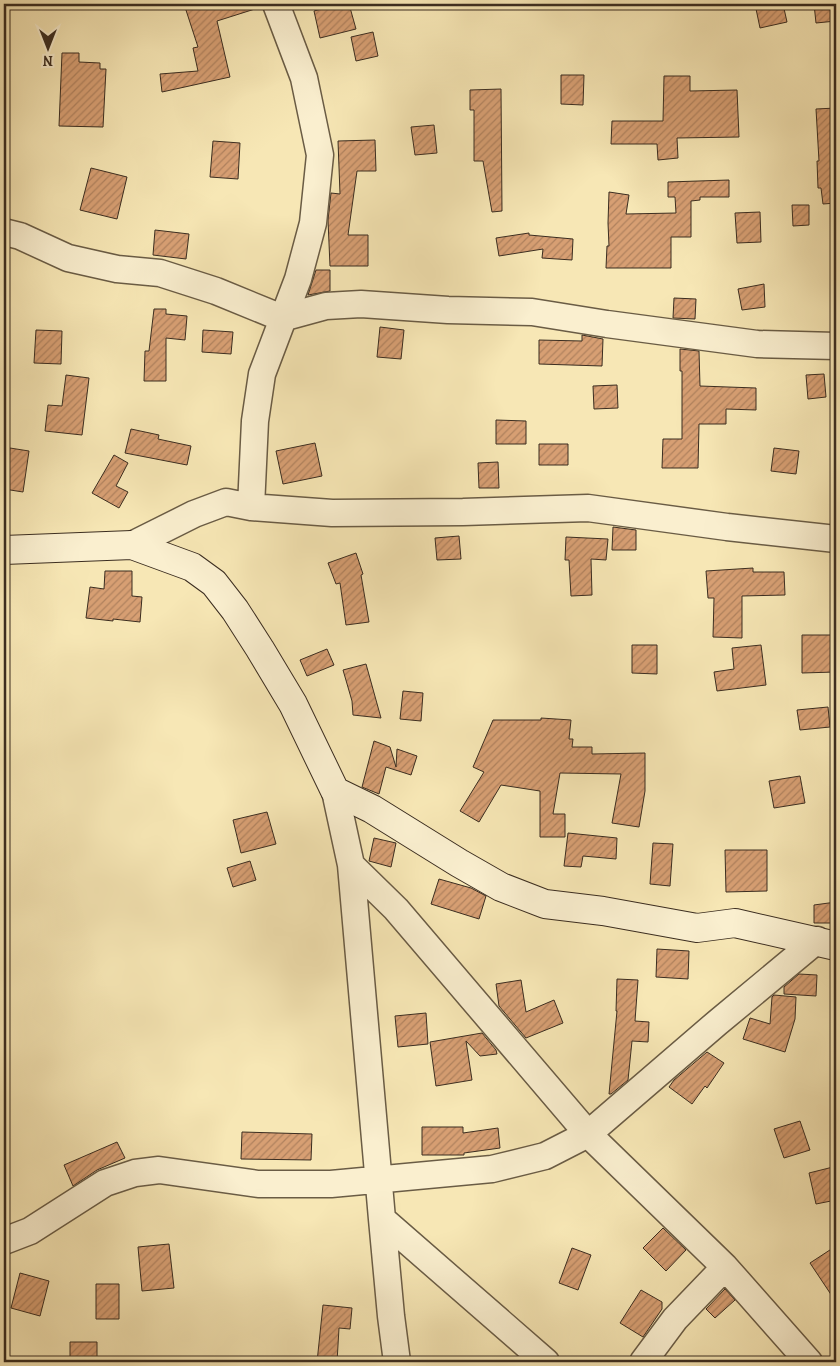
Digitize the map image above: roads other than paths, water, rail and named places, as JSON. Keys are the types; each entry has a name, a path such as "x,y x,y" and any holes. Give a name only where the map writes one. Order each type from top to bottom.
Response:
{"street":[{"path":"251,507 255,421 262,374 298,279 313,223 320,156 304,78 276,4"},
{"path":"4,232 20,236 68,258 117,269 160,274 216,291 282,318 326,306 361,304 448,310 532,312 757,344 836,346"},
{"path":"132,545 194,514 226,502 251,507 332,513 463,512 588,508 727,527 836,539"},
{"path":"4,550 132,545 192,567 214,583 235,610 292,704 335,791 351,865 378,1180 397,1362"},
{"path":"335,791 372,809 501,887 546,904 603,911 697,928 735,923 826,943"},
{"path":"351,865 396,909 588,1134 725,1267 808,1362"},
{"path":"4,1241 30,1231 105,1183 135,1173 160,1170 258,1184 331,1184 492,1169 545,1156 588,1134 717,1022 826,943"},
{"path":"382,1219 546,1362"},
{"path":"643,1362 675,1320 725,1267"}]}
